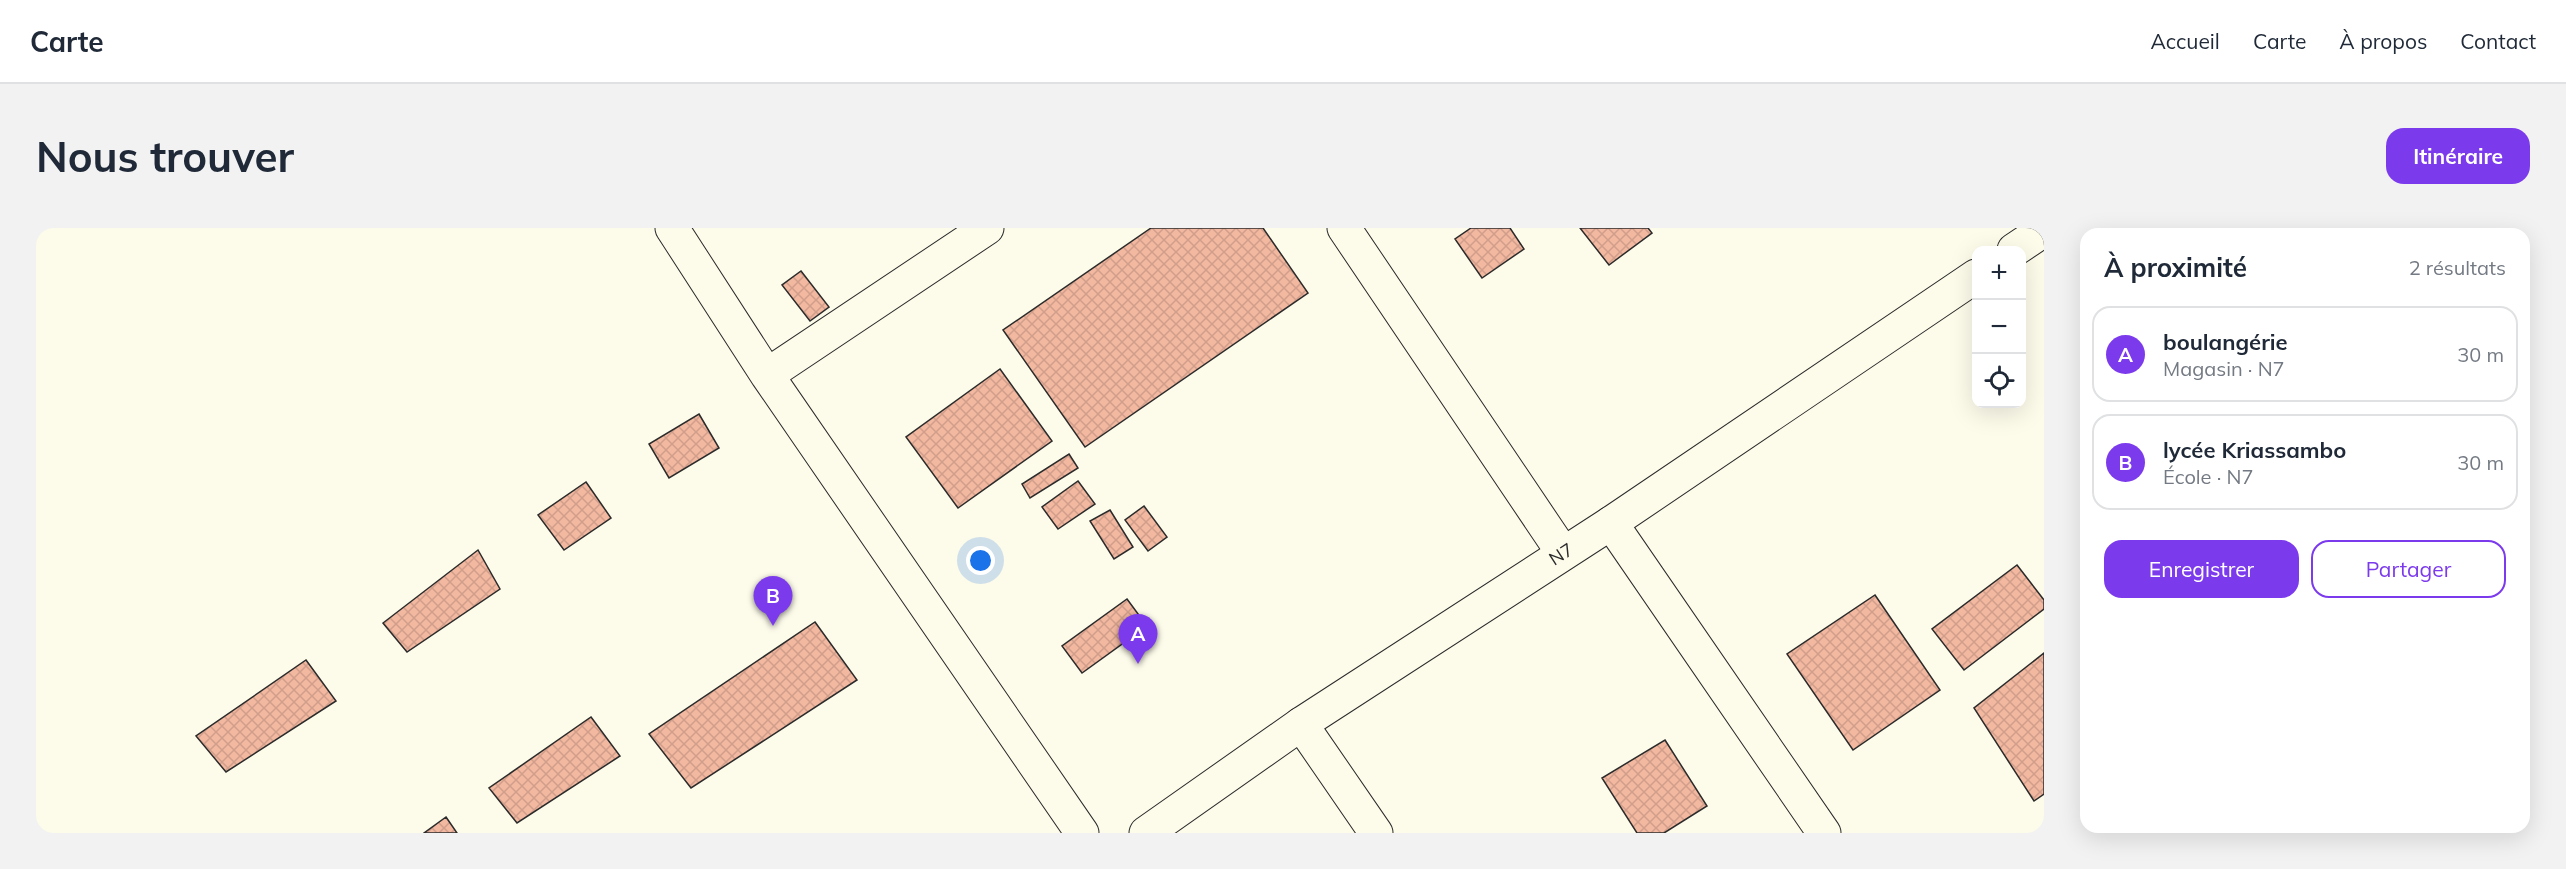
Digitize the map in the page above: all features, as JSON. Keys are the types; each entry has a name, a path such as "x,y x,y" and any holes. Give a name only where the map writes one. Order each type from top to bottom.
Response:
{"street":[{"path":"672,228 767,375 1082,833"},
{"path":"767,375 987,228"},
{"path":"1344,228 1563,553"},
{"path":"2020,246 2044,231"},
{"name":"N7","path":"1146,833 1301,724 1611,523 1972,279"},
{"path":"1611,523 1824,833"},
{"path":"1301,724 1376,833"}],"building":[{"path":"1151,228 1263,228 1308,293 1085,447 1003,330"},
{"path":"1471,228 1510,228 1524,249 1482,278 1455,239"},
{"path":"1580,228 1648,228 1652,233 1609,265"},
{"path":"801,271 829,307 810,321 782,285"},
{"path":"1000,369 1052,441 958,508 906,437"},
{"path":"699,414 719,448 669,478 649,444"},
{"path":"1069,454 1078,468 1030,498 1022,484"},
{"path":"1078,481 1095,504 1058,529 1042,507"},
{"path":"586,482 611,518 564,550 538,515"},
{"path":"1144,506 1167,537 1148,551 1125,520"},
{"path":"1110,510 1133,547 1114,559 1090,521"},
{"path":"478,550 500,589 407,652 383,623"},
{"path":"2017,565 2044,600 2044,609 1964,670 1932,629"},
{"path":"1875,595 1940,690 1853,750 1787,654"},
{"path":"1127,599 1147,626 1082,673 1062,646"},
{"path":"815,622 857,680 691,788 649,734"},
{"path":"2044,653 2044,794 2034,801 1974,708"},
{"path":"306,660 336,701 226,772 196,736"},
{"path":"591,717 620,756 517,823 489,788"},
{"path":"1665,740 1707,806 1664,833 1637,833 1602,778"},
{"path":"446,817 457,833 424,833"}],"place":[{"name":"lycée Kriassambo","path":"773,626"},
{"name":"boulangérie","path":"1138,664"}]}
